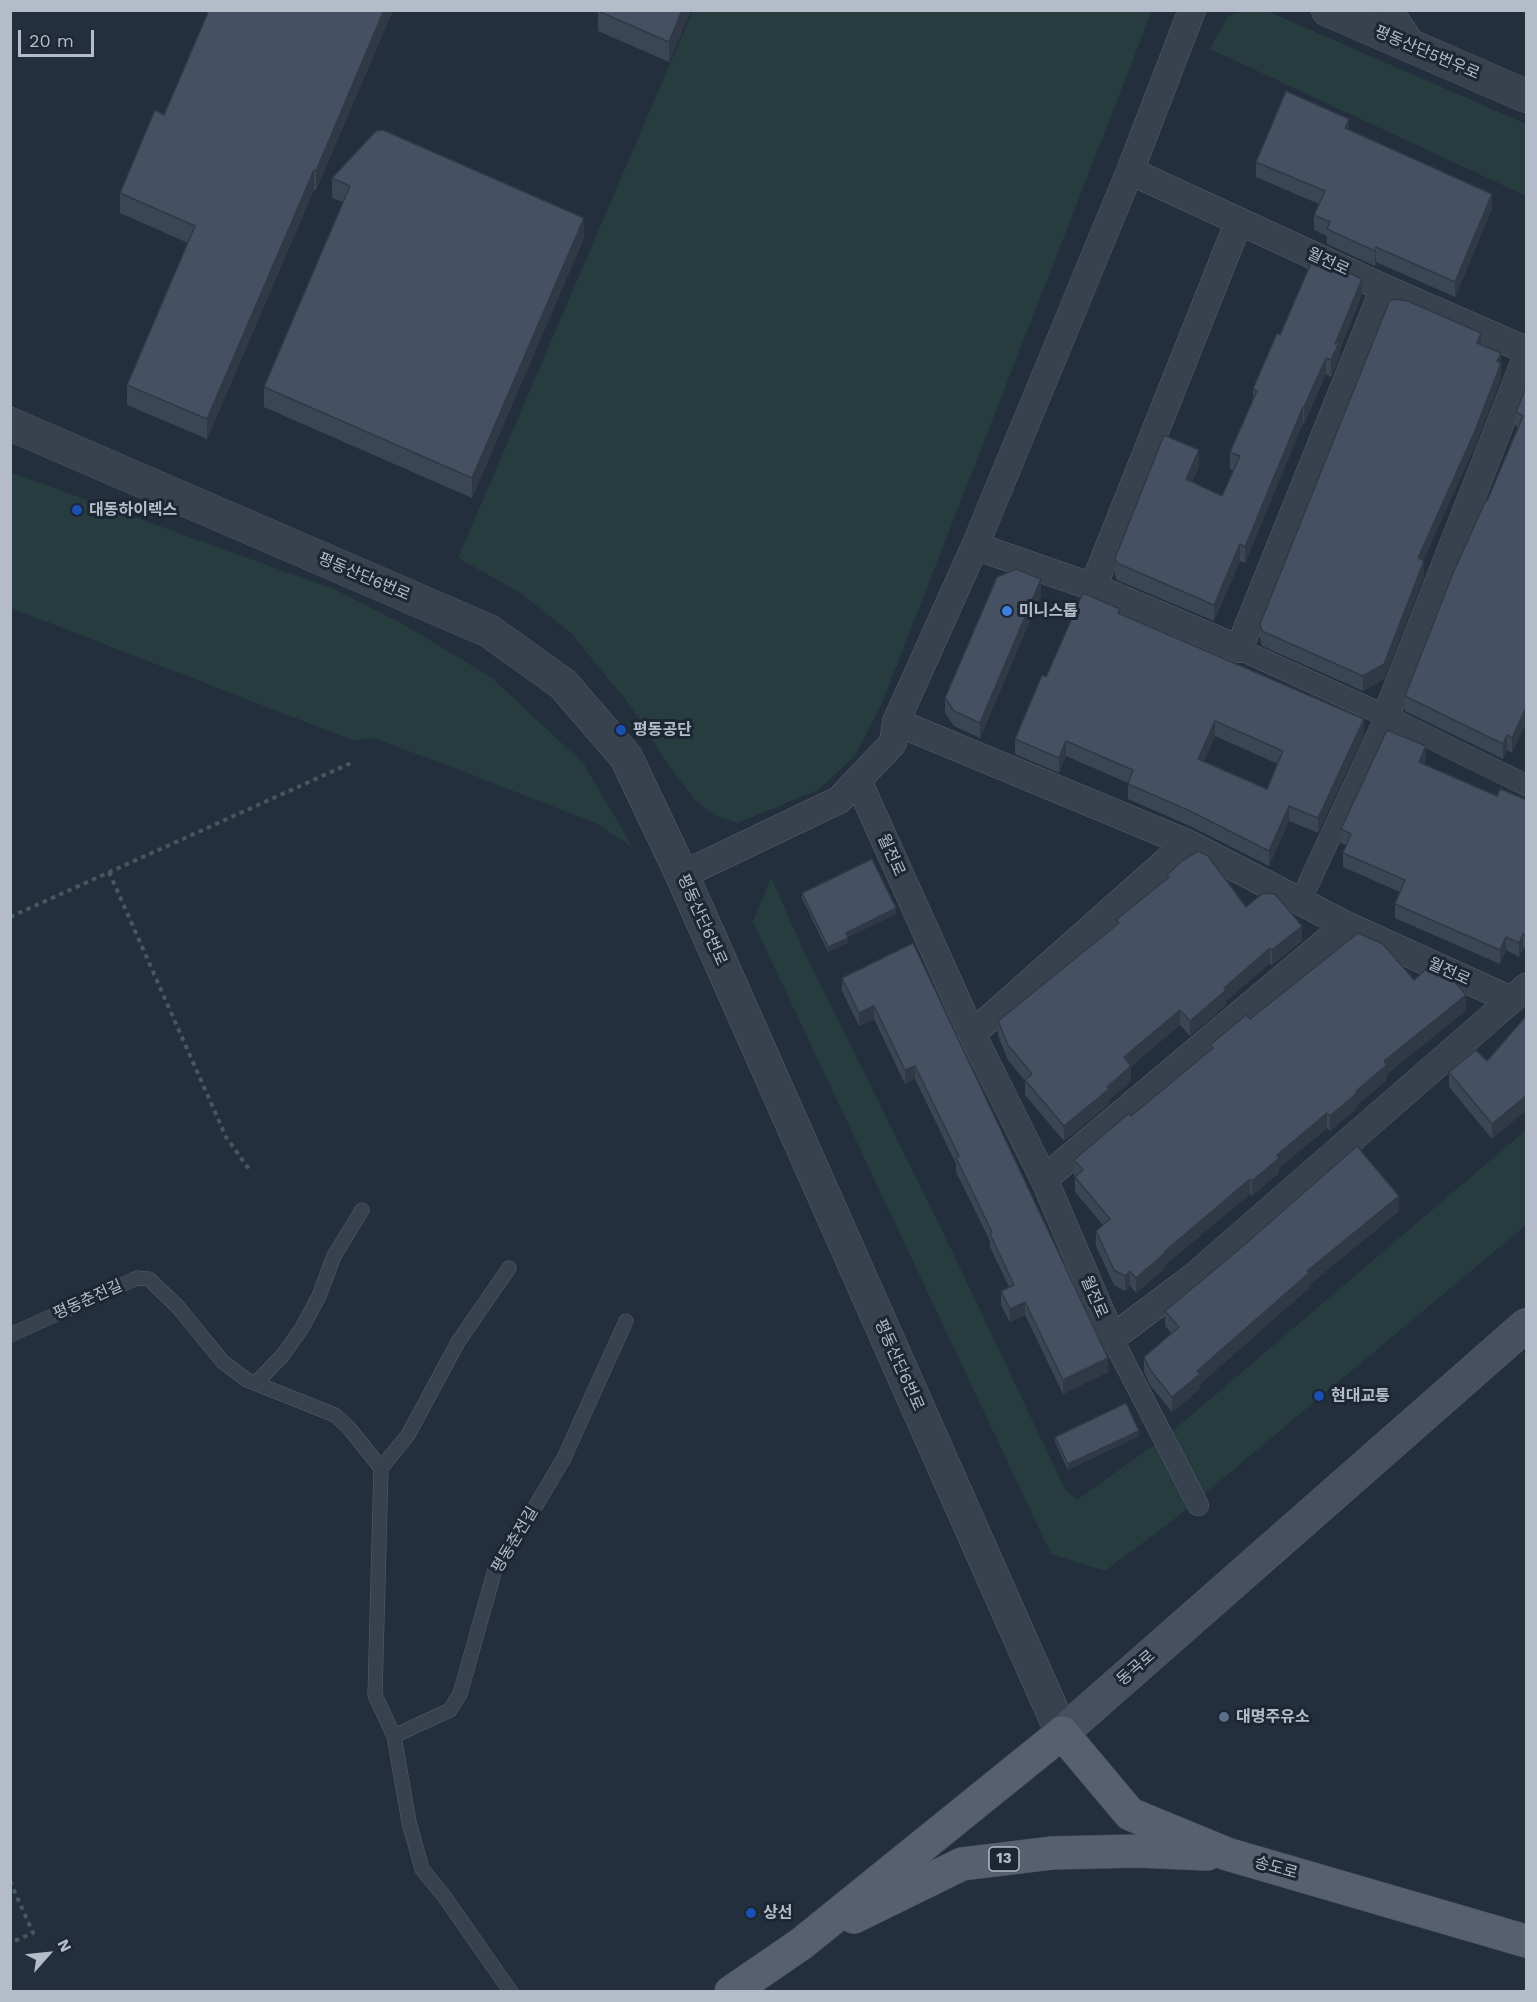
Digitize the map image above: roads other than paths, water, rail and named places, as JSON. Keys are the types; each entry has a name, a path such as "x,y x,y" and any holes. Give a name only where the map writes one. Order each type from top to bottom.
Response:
{"main road":[{"name":"동곡로","path":"734,1991 801,1944 1062,1733 1527,1325"},
{"name":"송도로","path":"1062,1733 1130,1814 1227,1854 1527,1941"},
{"name":"13","path":"801,1944 962,1864 1052,1853 1137,1851 1227,1854"}],"street":[{"path":"681,875 839,800 893,743 896,722 975,546 1130,171 1192,10"},
{"name":"평동산단5번우로","path":"1328,10 1527,96"},
{"path":"1389,10 1414,48"},
{"name":"월전로","path":"1130,171 1384,288 1527,350"},
{"path":"1093,587 1239,221"},
{"path":"1239,649 1384,288"},
{"path":"1300,902 1386,716 1527,358"},
{"name":"평동산단6번로","path":"10,424 489,631 563,684 626,757 681,875 1062,1733"},
{"path":"975,546 1093,587 1239,649 1386,716 1527,785"},
{"name":"월전로","path":"858,781 972,1034 1044,1179 1112,1338 1192,1278 1519,993 1346,925 1187,843 896,722"},
{"path":"972,1034 1187,843"},
{"path":"1044,1179 1346,925"},
{"path":"1112,1338 1198,1505"}],"lane":[{"path":"256,1383 282,1356 303,1328 319,1296 334,1256 362,1210"},
{"path":"509,1268 458,1342 408,1435 381,1468 375,1695 394,1736 409,1822 422,1869 444,1896 512,1992"},
{"name":"평동춘전길","path":"10,1335 137,1278 149,1279 178,1307 223,1362 247,1380 335,1415 349,1428 381,1468"},
{"name":"평동춘전길","path":"394,1736 450,1710 460,1694 496,1566 528,1519 564,1458 589,1398 626,1321"}],"place":[{"name":"대동하이렉스","path":"77,510"},
{"name":"미니스톱","path":"1007,611"},
{"name":"평동공단","path":"621,730"},
{"name":"현대교통","path":"1319,1396"},
{"name":"대명주유소","path":"1224,1717"},
{"name":"상선","path":"751,1913"}]}
